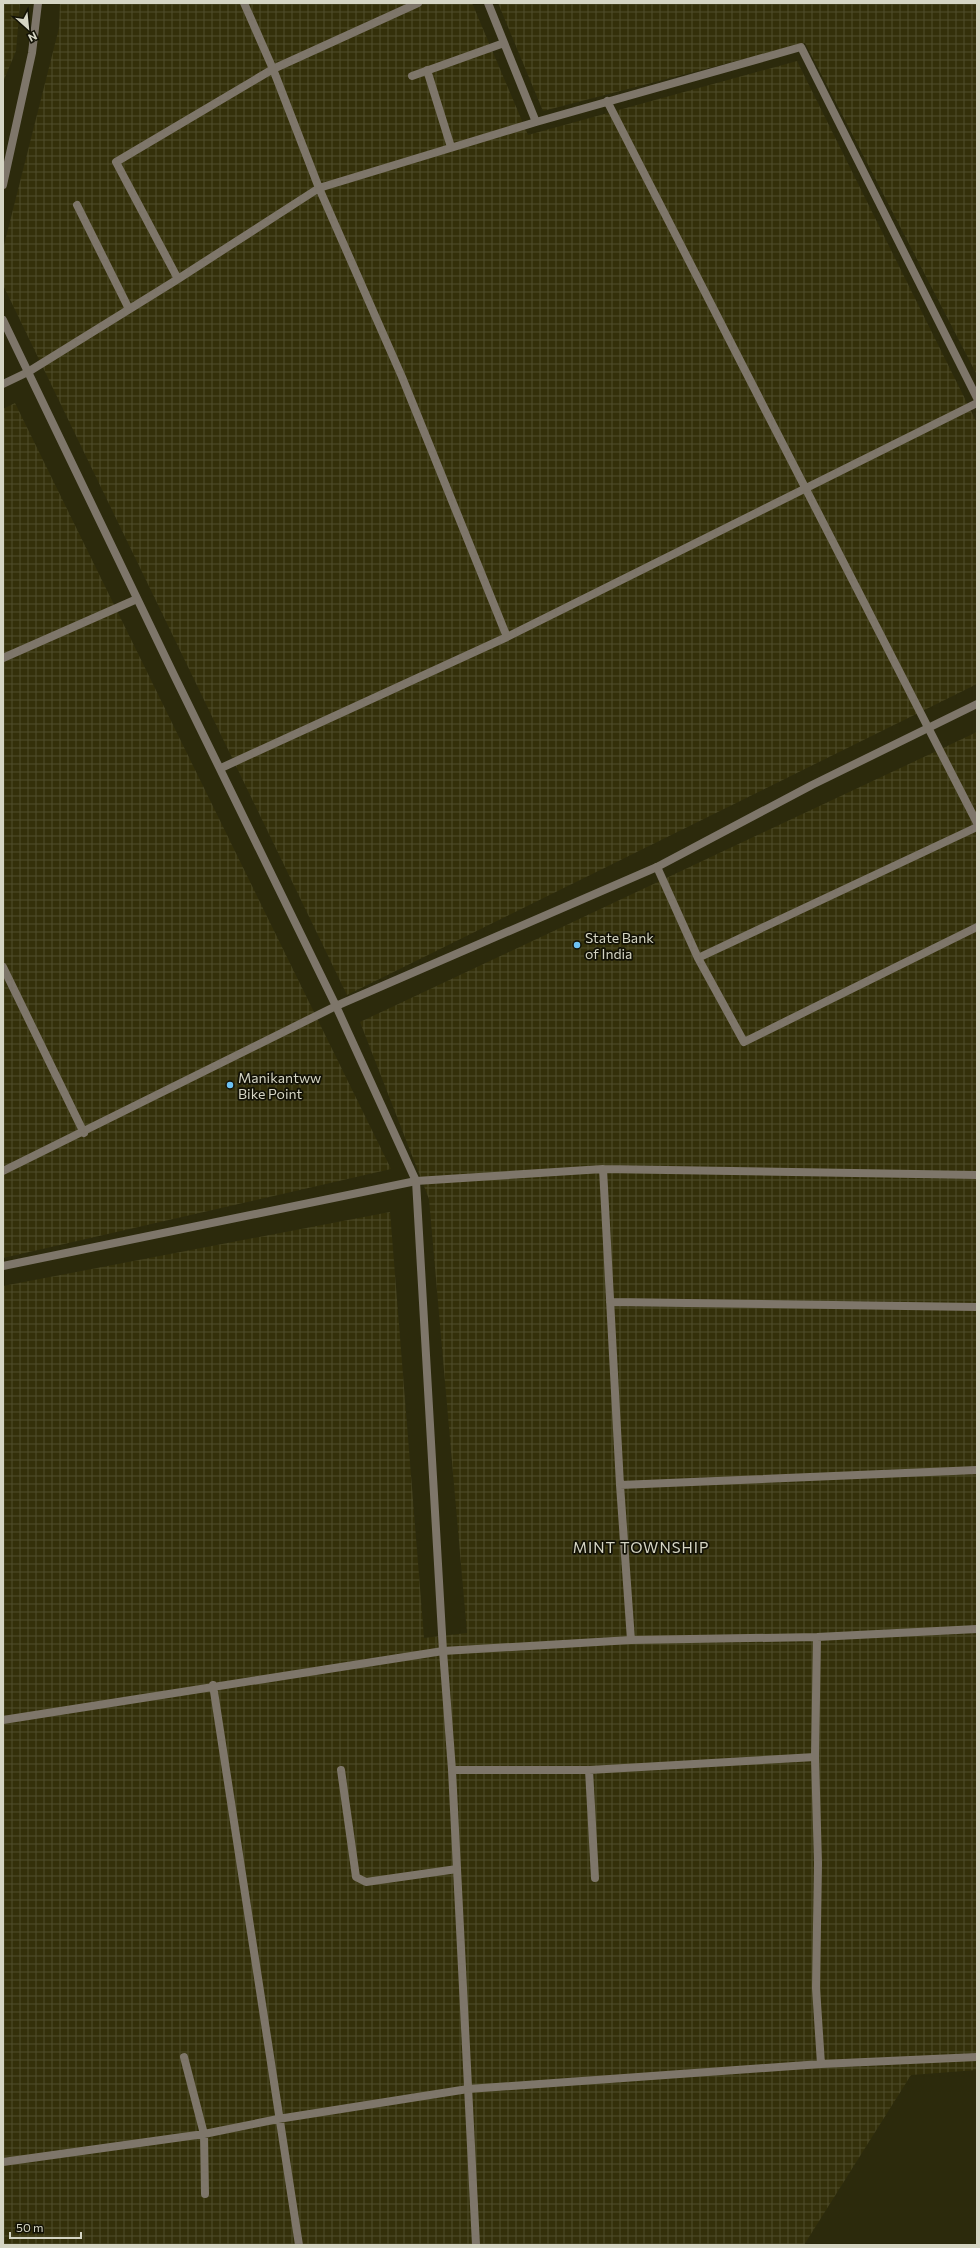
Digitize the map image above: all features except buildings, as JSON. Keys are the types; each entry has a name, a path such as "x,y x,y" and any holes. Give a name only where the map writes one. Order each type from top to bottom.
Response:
{"street":[{"path":"3,185 32,53 38,3"},
{"path":"244,3 273,69 319,188 402,377 507,636"},
{"path":"178,279 116,162 273,69 418,3"},
{"path":"488,3 536,122"},
{"path":"412,76 504,44"},
{"path":"3,384 28,372 178,279 319,188 607,101 801,47 977,398"},
{"path":"427,70 451,147"},
{"path":"607,101 977,823"},
{"path":"77,205 129,308"},
{"path":"3,320 137,599 221,768 336,1006 416,1181 443,1651 452,1770 476,2245"},
{"path":"221,768 507,636 977,403"},
{"path":"3,658 137,599"},
{"path":"3,1171 84,1133 336,1006 657,867 812,785 977,704"},
{"path":"698,958 977,827"},
{"path":"657,867 698,958 744,1042 977,927"},
{"path":"3,967 84,1133"},
{"path":"603,1169 620,1485 631,1640"},
{"path":"3,1266 416,1181 603,1169 977,1175"},
{"path":"610,1302 977,1307"},
{"path":"620,1485 977,1470"},
{"path":"3,1720 213,1685 443,1651 631,1640 817,1637 977,1629"},
{"path":"817,1637 815,1757 818,1863 816,1988 821,2064"},
{"path":"213,1685 278,2119 299,2245"},
{"path":"452,1770 589,1770 815,1757"},
{"path":"341,1770 356,1877 366,1882 457,1869"},
{"path":"589,1770 595,1878"},
{"path":"184,2057 204,2134 205,2194"},
{"path":"3,2162 204,2134 278,2119 468,2089 821,2064 977,2057"}],"shaded area":[{"path":"3,3 20,3 16,51 3,82"},
{"path":"60,3 472,3 528,135 797,61 977,423 977,684 347,995 3,285 3,249 59,28"},
{"path":"498,3 977,3 977,375 805,43 543,111"},
{"path":"15,403 391,1169 3,1258 3,409"},
{"path":"977,732 977,2070 911,2075 804,2245 3,2245 3,1286 390,1212 424,1638 467,1633 429,1199 360,1022"}],"place":[{"name":"State Bank of India","path":"577,945"},
{"name":"Manikantww Bike Point","path":"230,1085"}],"district":[{"name":"MINT TOWNSHIP","path":"641,1547"}]}
